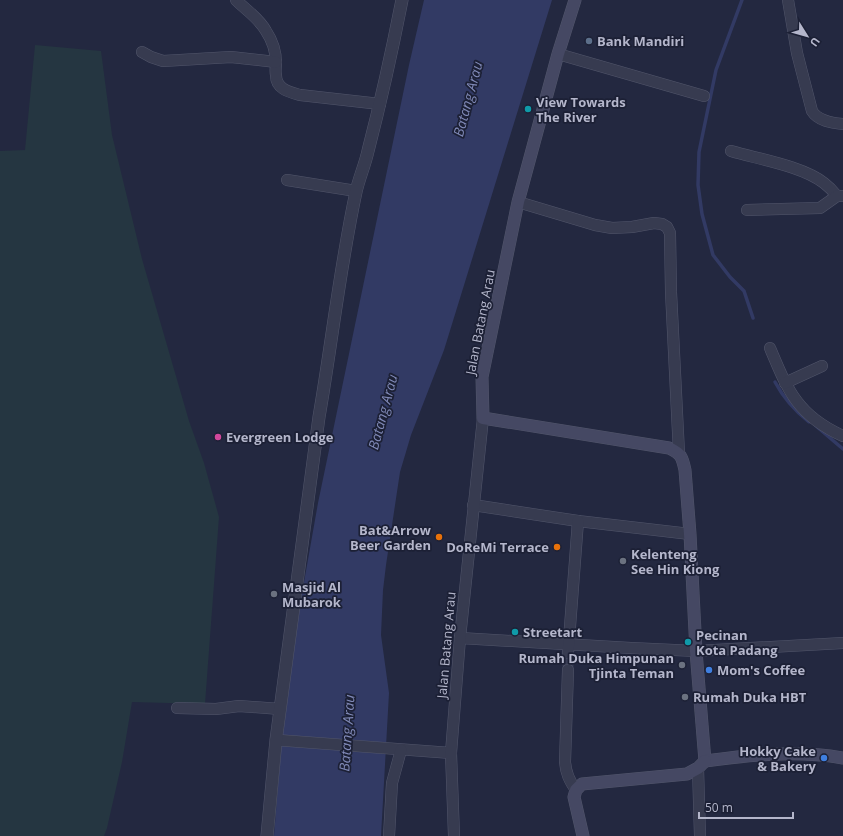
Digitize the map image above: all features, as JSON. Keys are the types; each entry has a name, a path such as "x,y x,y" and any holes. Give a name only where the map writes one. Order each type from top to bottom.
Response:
{"main road":[{"name":"Jalan Batang Arau","path":"483,418 482,377 518,202 574,0"},
{"path":"483,418 669,448 679,453 685,470 690,534 701,764"},
{"path":"583,836 574,797 576,790 582,784 590,782 687,774 701,764 739,756 808,754 843,758"}],"street":[{"path":"236,0 261,23 265,29 273,46 276,62 277,83 282,88 300,95 380,104"},
{"path":"267,836 280,709 339,286 356,191 368,154 389,66 402,0"},
{"path":"788,0 797,53 812,111 819,118 832,123 843,124"},
{"path":"142,52 150,57 163,61 231,57 276,62"},
{"path":"558,54 704,96"},
{"path":"731,151 806,172 824,183 840,196 820,208 747,210"},
{"path":"287,180 356,191"},
{"path":"518,202 595,225 612,228 632,227 654,223 662,224 667,227 670,232 671,292 679,453"},
{"path":"770,348 785,383 794,399 822,425 843,436"},
{"path":"785,383 822,366"},
{"name":"Jalan Batang Arau","path":"454,836 451,754 460,638 483,418"},
{"path":"473,506 578,521 690,534"},
{"path":"569,649 578,521"},
{"path":"460,638 569,649 696,651 843,643"},
{"path":"568,670 564,762 569,780 576,790"},
{"path":"177,708 216,709 233,706 248,706 280,709"},
{"path":"278,740 451,754"},
{"path":"389,836 392,783 397,750"},
{"path":"700,836 701,764"}],"shaded area":[{"path":"35,45 101,51 112,135 142,259 189,421 204,463 219,517 205,704 132,702 122,762 104,836 0,836 0,151 25,150"}],"water":[{"name":"Batang Arau","path":"424,0 552,0 444,350 411,435 400,472 383,590 381,635 389,693 381,836 274,836 281,748 292,650 318,503 409,65"}],"waterway":[{"path":"742,0 716,70 699,152 698,185 702,214 713,255 730,277 744,291 753,318"},
{"path":"775,382 790,404 809,422"},
{"path":"816,426 843,449"}],"tunnel":[{"path":"568,653 568,670"}],"place":[{"name":"Bank Mandiri","path":"589,41"},
{"name":"View Towards The River","path":"528,109"},
{"name":"Evergreen Lodge","path":"218,437"},
{"name":"Bat&Arrow Beer Garden","path":"439,537"},
{"name":"DoReMi Terrace","path":"557,547"},
{"name":"Kelenteng See Hin Kiong","path":"623,561"},
{"name":"Masjid Al Mubarok","path":"274,594"},
{"name":"Streetart","path":"515,632"},
{"name":"Pecinan Kota Padang","path":"688,642"},
{"name":"Rumah Duka Himpunan Tjinta Teman","path":"682,665"},
{"name":"Mom's Coffee","path":"709,670"},
{"name":"Rumah Duka HBT","path":"685,697"},
{"name":"Hokky Cake & Bakery","path":"824,758"}]}
